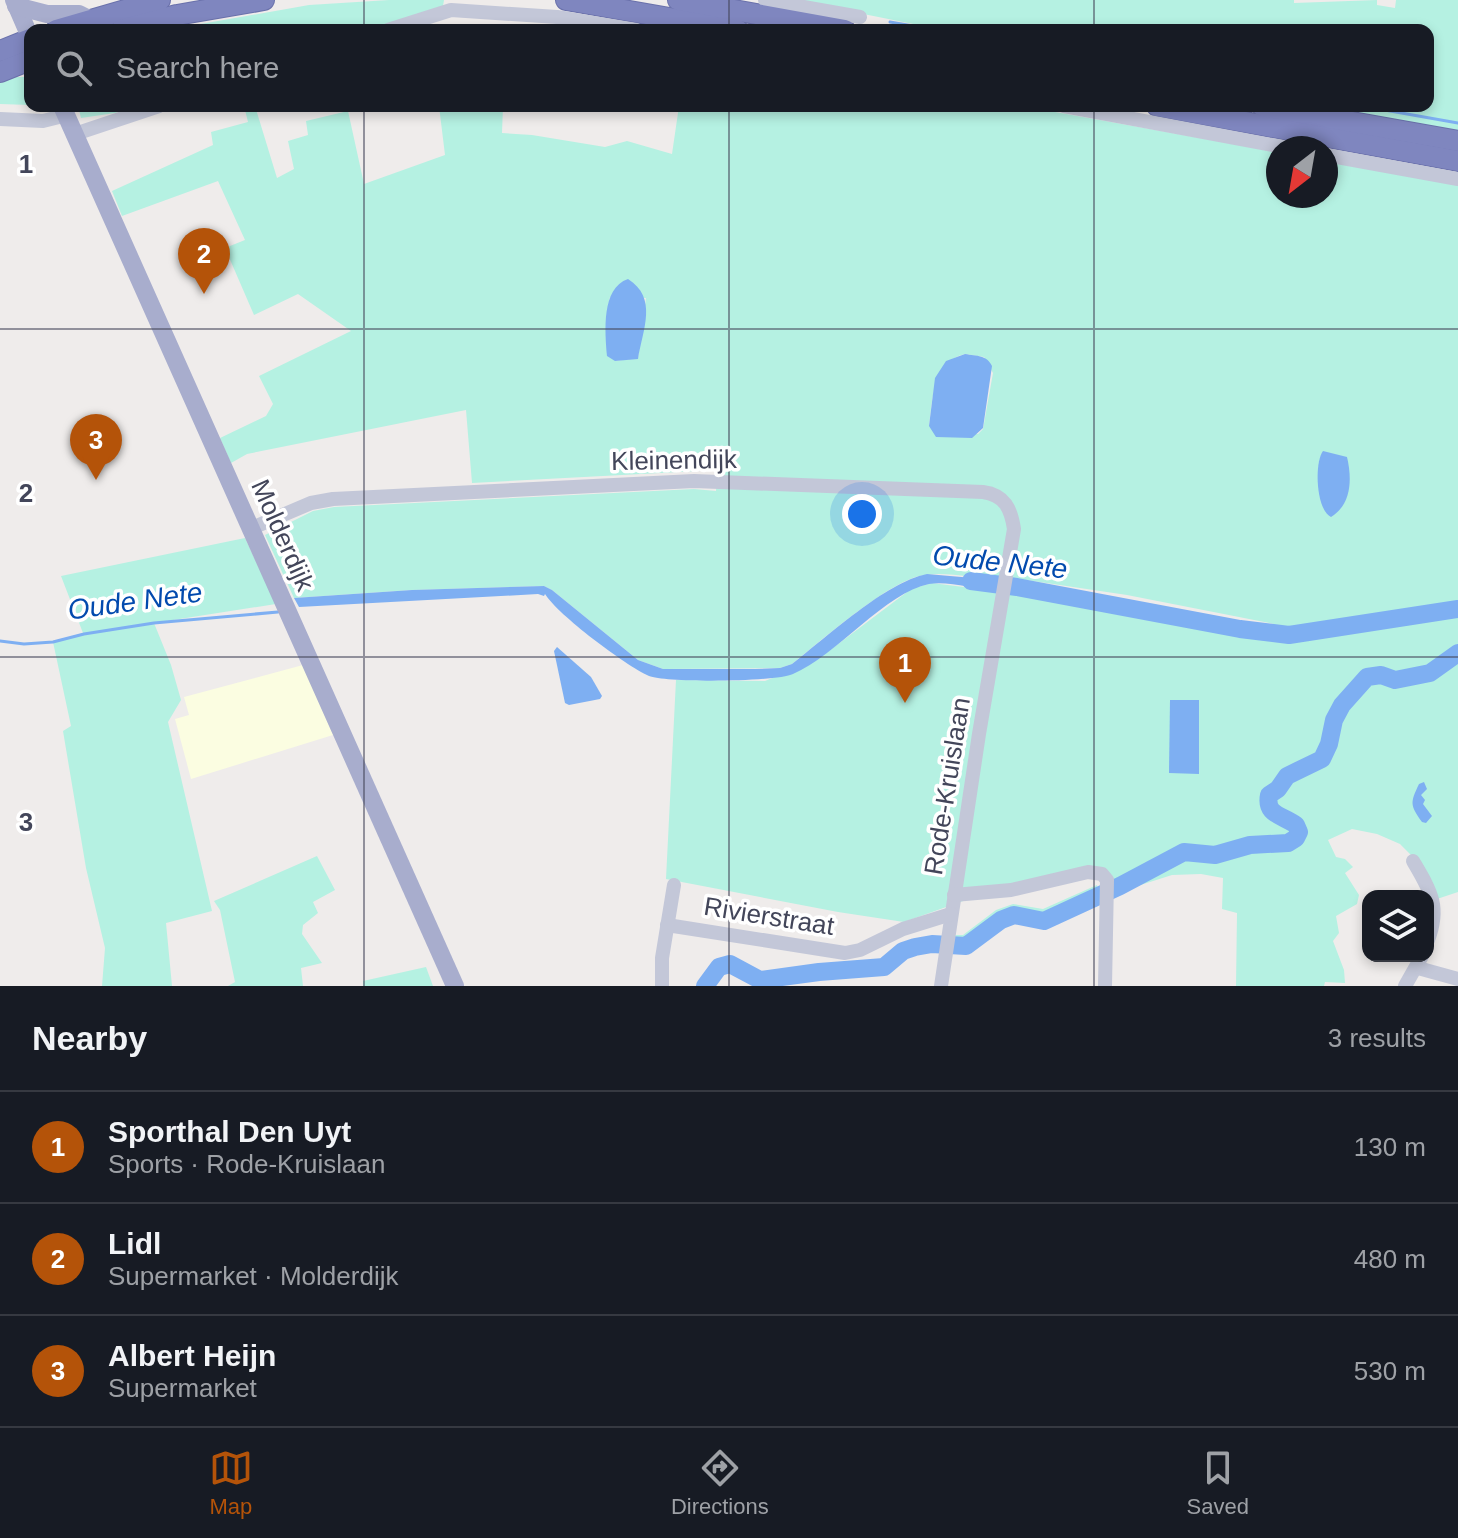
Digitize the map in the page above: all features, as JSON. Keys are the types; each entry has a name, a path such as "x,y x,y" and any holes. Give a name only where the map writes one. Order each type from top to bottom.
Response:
{"highway":[{"path":"74,24 160,0"},
{"path":"143,24 264,0"},
{"path":"566,0 704,24"},
{"path":"678,0 852,24"},
{"path":"0,51 24,41"},
{"path":"0,72 24,62"},
{"path":"1190,112 1458,161"},
{"path":"1296,112 1458,141"}],"main road":[{"path":"15,3 47,14 79,14 89,19"},
{"path":"15,3 24,24"},
{"name":"Molderdijk","path":"64,112 455,986"}],"street":[{"path":"765,0 852,24"},
{"path":"407,24 451,10 557,17 600,24"},
{"path":"0,119 43,121 62,112"},
{"path":"75,134 141,112"},
{"path":"1096,112 1266,144"},
{"path":"1338,157 1458,179"},
{"name":"Kleinendijk","path":"252,528 311,503 333,499 457,491 694,481 983,492 1001,498 1011,512 1014,529 1004,587"},
{"name":"Rode-Kruislaan","path":"941,986 1004,587"},
{"path":"1413,861 1429,890"},
{"path":"954,895 1011,890 1088,872 1102,874 1107,880 1105,986"},
{"name":"Rivierstraat","path":"662,986 662,958 674,885"},
{"name":"Rivierstraat","path":"667,925 845,953 860,950 922,922 951,914"},
{"path":"1405,986 1420,962 1458,979"}],"shaded area":[{"path":"444,0 443,6 388,24 201,24 309,5"},
{"path":"794,0 1294,0 1294,3 1377,0 1377,5 1395,8 1396,0 1458,0 1458,132 1353,112 1434,112 1434,24 913,24"},
{"path":"24,77 24,105 0,104 0,83"},
{"path":"80,112 118,112 115,113 81,118"},
{"path":"246,112 257,112 277,178 294,169 288,141 308,135 306,121 348,112 364,184 445,155 440,112 503,112 502,133 605,147 627,141 672,154 678,112 1055,112 1266,150 1266,208 1338,208 1338,162 1458,183 1458,603 1300,630 1274,631 1274,624 1127,595 1012,578 925,575 876,598 792,664 780,668 663,669 638,660 544,586 294,598 265,535 313,511 334,507 694,489 716,491 717,470 472,483 466,410 247,454 231,463 220,438 266,416 273,404 259,376 351,331 298,294 254,315 225,248 245,240 218,181 122,216 112,191 213,145 211,132 248,122","holes":["610,297 646,298 638,358 615,361 607,312","965,354 984,357 993,373 983,429 978,434 929,426 936,383 940,373 954,358"]},
{"path":"245,538 276,604 154,623 181,700 168,722 212,911 166,923 172,986 102,986 105,948 86,868 63,731 71,726 53,642 83,633 61,576"},
{"path":"932,583 995,591 1275,641 1433,616 1458,615 1458,892 1437,899 1414,858 1400,844 1377,834 1352,829 1328,840 1336,857 1345,859 1353,867 1345,873 1359,895 1357,904 1336,916 1339,933 1333,941 1344,970 1345,983 1325,982 1324,986 1236,986 1237,913 1222,909 1223,878 1201,874 1172,875 1131,888 1111,887 1111,876 1103,868 994,890 904,922 666,879 676,680 765,681 817,660 911,589"},
{"path":"303,665 333,735 191,779 175,719 189,715 184,697"},
{"path":"317,856 335,890 313,902 318,913 303,925 302,934 322,963 301,968 303,986 228,986 235,982 220,910 214,901"},
{"path":"1097,885 1099,897 1060,915 1042,920 1016,916 1005,918 975,940 952,945 953,935 963,935 996,910 1013,904 1043,909"},
{"path":"426,967 433,986 363,986 363,981"}],"water":[{"path":"628,279 643,295 645,326 638,359 615,361 607,356 607,312 613,291"},
{"path":"965,354 984,358 992,366 983,428 972,438 936,437 929,426 935,378 946,361"},
{"path":"1323,451 1347,457 1349,465 1347,498 1331,517 1322,505 1318,486 1318,465"},
{"path":"927,574 996,580 995,591 937,583 913,589 793,674 744,680 698,681 649,676 593,639 545,594 299,607 294,598 544,586 638,660 663,669 755,669 792,664 875,599 911,579"},
{"path":"557,647 591,677 602,696 600,699 569,705 565,703 554,651"},
{"path":"1170,700 1199,700 1199,774 1169,773"},
{"path":"1424,782 1427,789 1421,795 1425,800 1423,804 1432,816 1426,823 1415,812 1413,804 1419,784"}],"waterway":[{"path":"890,22 902,24"},
{"path":"1396,112 1458,123"},
{"name":"Oude Nete","path":"971,581 1289,635 1458,609"},
{"name":"Oude Nete","path":"0,641 24,644 53,642 154,623 278,612"},
{"path":"705,986 719,967 730,964 760,980 884,967 903,951 915,947 932,944 966,946 1001,920 1014,915 1044,921 1184,852 1215,855 1250,845 1288,843 1299,832 1296,825 1272,811 1269,795 1278,789 1287,776 1322,759 1342,705 1367,677 1381,675 1395,680 1430,673 1458,653"}],"place":[{"name":"Lidl","path":"204,294"},
{"name":"Albert Heijn","path":"96,480"},
{"name":"Sporthal Den Uyt","path":"905,703"}]}
